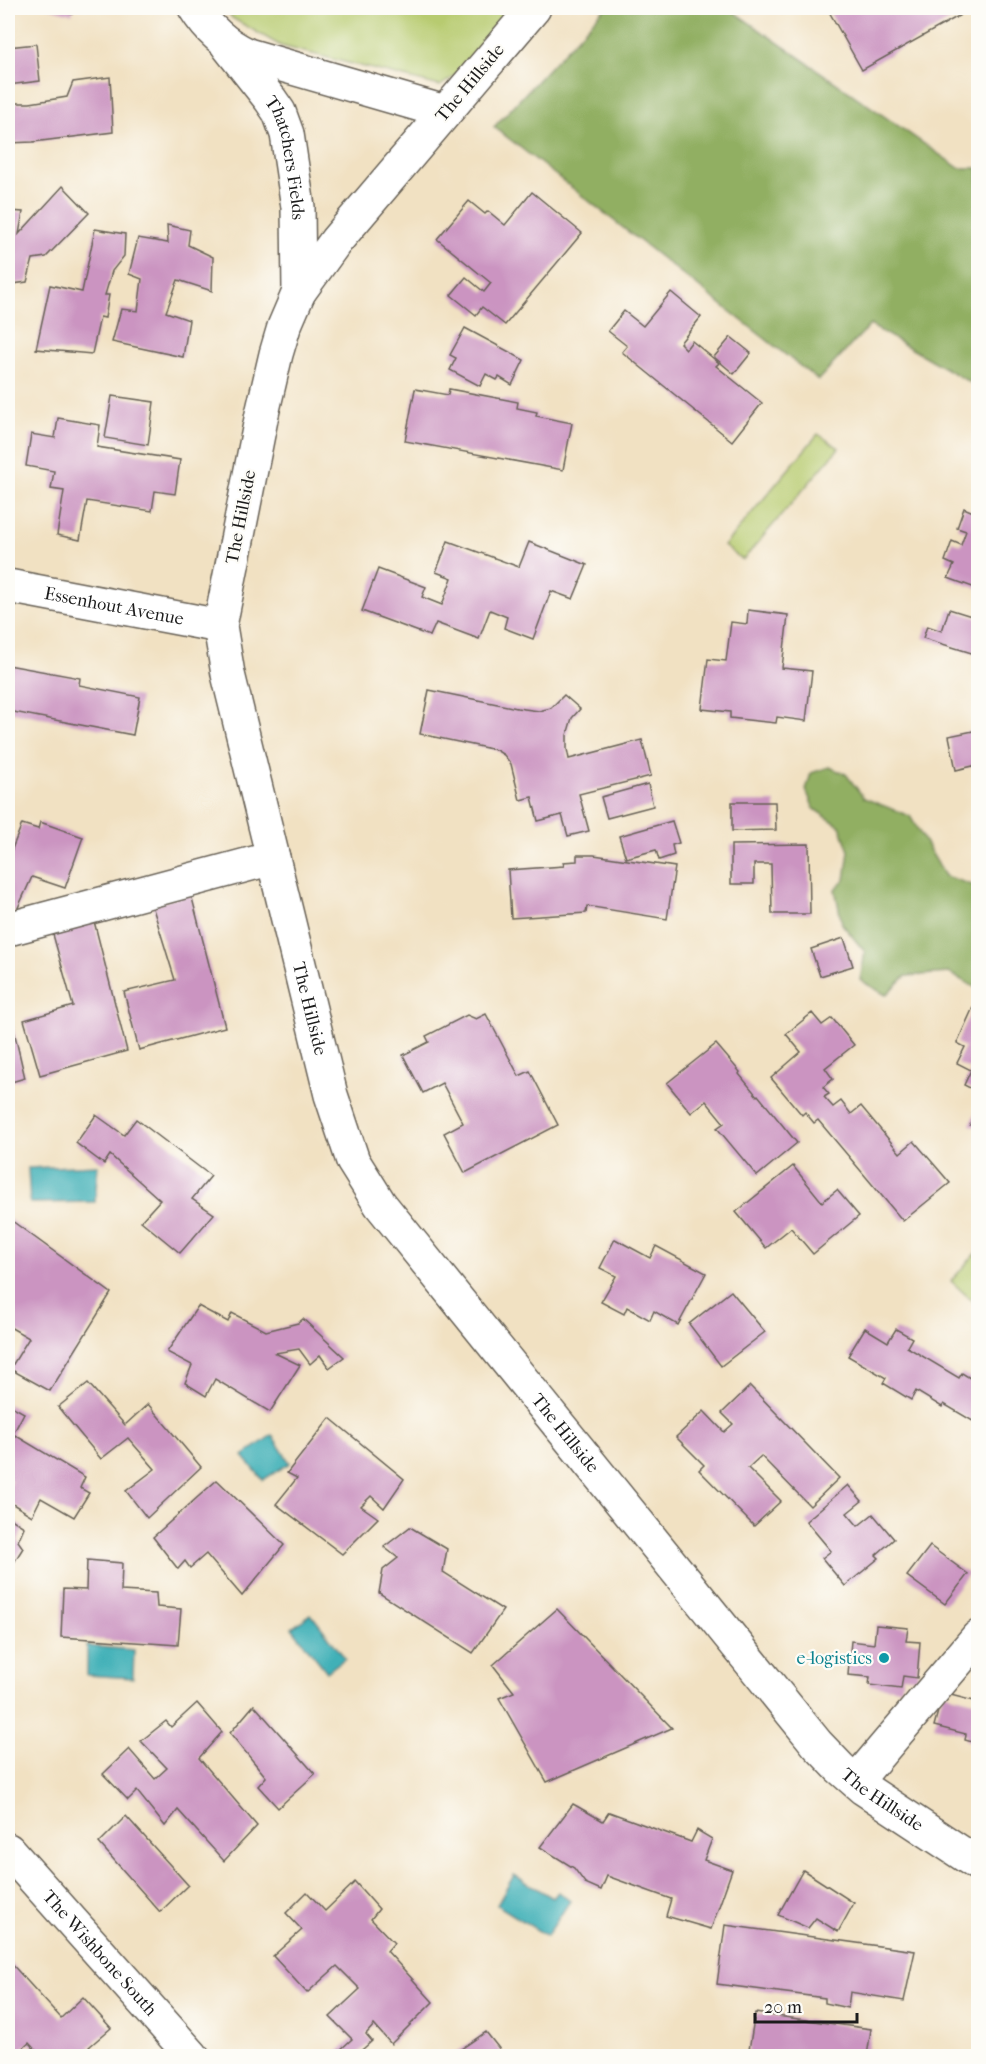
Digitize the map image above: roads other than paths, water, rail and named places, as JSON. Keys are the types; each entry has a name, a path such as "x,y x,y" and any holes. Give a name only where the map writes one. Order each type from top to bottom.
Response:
{"street":[{"name":"Thatchers Fields","path":"195,8 225,42 279,112 287,134 298,207 299,292"},
{"name":"The Hillside","path":"534,8 336,240 299,292 284,327 273,364 220,627 228,674 331,1095 353,1161 362,1178 380,1204 817,1744 856,1781 978,1864"},
{"name":"Thatchers Fields","path":"225,42 248,55 445,112"},
{"name":"Essenhout Avenue","path":"8,586 220,627"},
{"path":"8,929 273,858"},
{"path":"856,1781 978,1637"},
{"name":"The Wishbone South","path":"8,1850 192,2056"}],"water":[{"path":"98,1165 95,1202 30,1203 28,1168"},
{"path":"272,1435 290,1463 263,1480 243,1456"},
{"path":"311,1614 345,1658 327,1672 292,1628"},
{"path":"87,1646 134,1650 133,1678 87,1675"},
{"path":"514,1875 553,1898 558,1892 570,1901 547,1936 497,1905"}],"place":[{"name":"e-logistics","path":"884,1658"}]}
